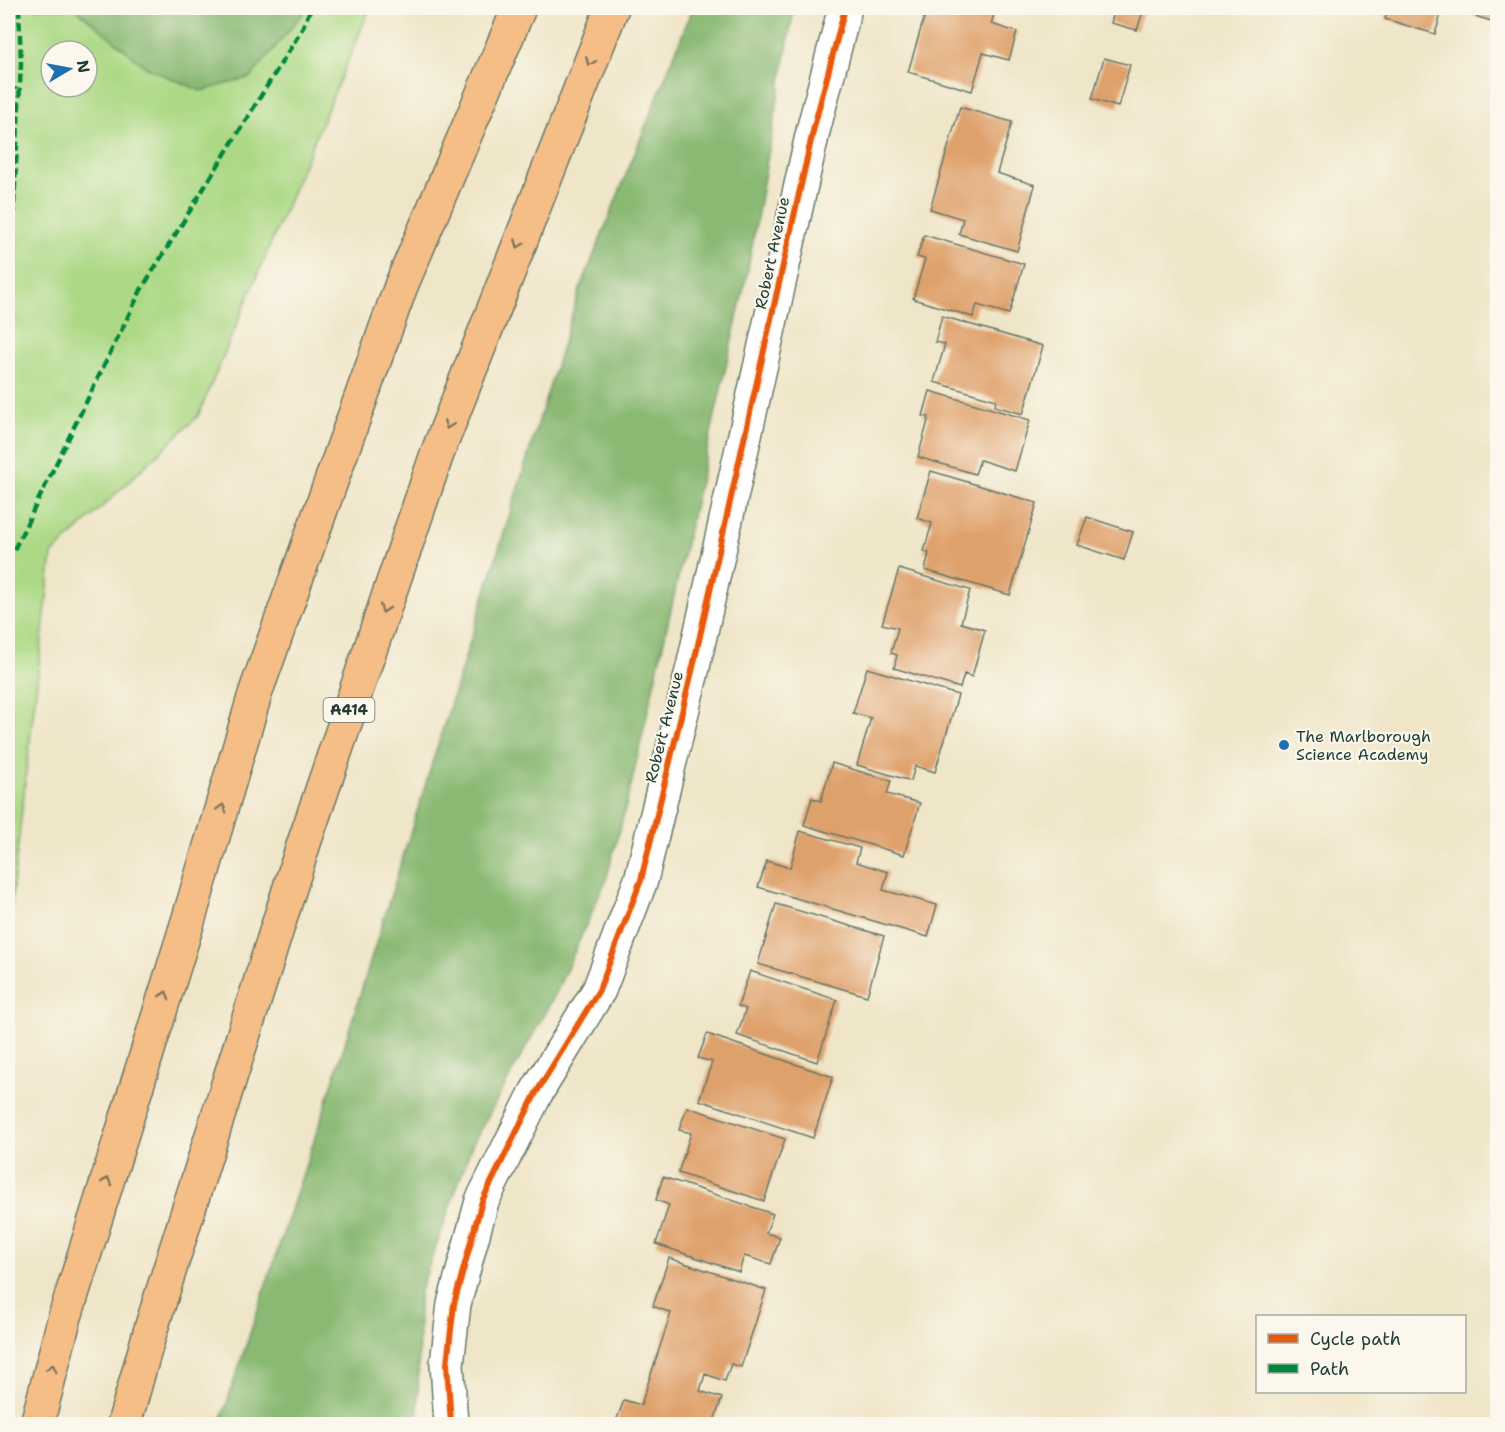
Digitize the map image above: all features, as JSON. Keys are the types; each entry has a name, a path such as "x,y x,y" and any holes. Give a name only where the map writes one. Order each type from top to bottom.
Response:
{"highway":[{"path":"38,1425 64,1320 256,691 401,286 519,8"},
{"name":"A414","path":"124,1425 150,1332 282,911 364,665 437,454 612,8"}],"street":[{"name":"Robert Avenue","path":"451,1425 447,1364 454,1304 482,1201 536,1093 599,990 641,880 695,656 814,127 844,8"}],"green space":[{"path":"8,8 370,8 198,416 52,554 8,929"},
{"path":"75,8 303,8 303,13 251,77 201,91 147,68"},
{"path":"693,8 794,8 747,274 629,794 606,880 557,991 472,1145 419,1294 418,1424 220,1424 325,1107 579,292"}],"building":[{"path":"927,8 996,8 991,24 1017,32 1009,60 983,53 972,91 908,72"},
{"path":"1115,8 1144,8 1137,30 1111,23"},
{"path":"1389,8 1443,8 1435,34 1385,19"},
{"path":"1448,8 1498,8 1498,23"},
{"path":"1104,58 1130,65 1118,107 1092,99"},
{"path":"960,107 1012,122 997,173 1035,185 1017,251 959,234 963,219 930,209"},
{"path":"924,235 1024,264 1009,314 977,305 973,317 913,299 925,259 917,257"},
{"path":"942,316 1043,346 1023,414 995,406 996,400 934,382 945,344 935,342"},
{"path":"930,391 1030,420 1015,471 980,460 975,474 918,457 929,417 923,416"},
{"path":"931,471 1037,503 1010,595 925,570 929,553 924,551 932,523 917,518"},
{"path":"1087,517 1133,532 1124,560 1077,545"},
{"path":"899,569 970,590 961,623 985,630 972,677 964,674 960,688 894,668 897,655 891,653 898,628 882,624"},
{"path":"867,668 958,695 935,772 915,766 911,781 857,765 871,718 853,713"},
{"path":"832,763 891,781 887,794 920,803 904,855 804,825 812,798 821,801"},
{"path":"800,831 860,848 856,862 888,872 883,890 937,905 928,937 758,887 767,861 790,868"},
{"path":"776,904 884,936 867,996 758,964"},
{"path":"750,971 837,1000 817,1062 737,1035 746,1009 738,1006"},
{"path":"707,1034 833,1077 813,1138 699,1100 712,1062 698,1058"},
{"path":"687,1107 785,1139 764,1201 678,1173 691,1133 679,1130"},
{"path":"663,1177 773,1214 766,1233 780,1237 771,1264 744,1256 739,1272 656,1244 669,1205 656,1200"},
{"path":"669,1258 766,1290 741,1367 731,1364 725,1381 705,1374 700,1391 722,1398 713,1424 615,1424 624,1400 641,1405 671,1313 653,1306"}],"marked path":[{"path":"8,326 21,64 19,8"},
{"path":"8,562 141,290 301,31 311,8"},
{"path":"8,116 15,87"}],"cycle path":[{"path":"451,1424 447,1364 454,1304 482,1201 536,1093 599,990 641,880 693,667 814,127 845,8"}],"place":[{"name":"The Marlborough Science Academy","path":"1284,745"}]}
